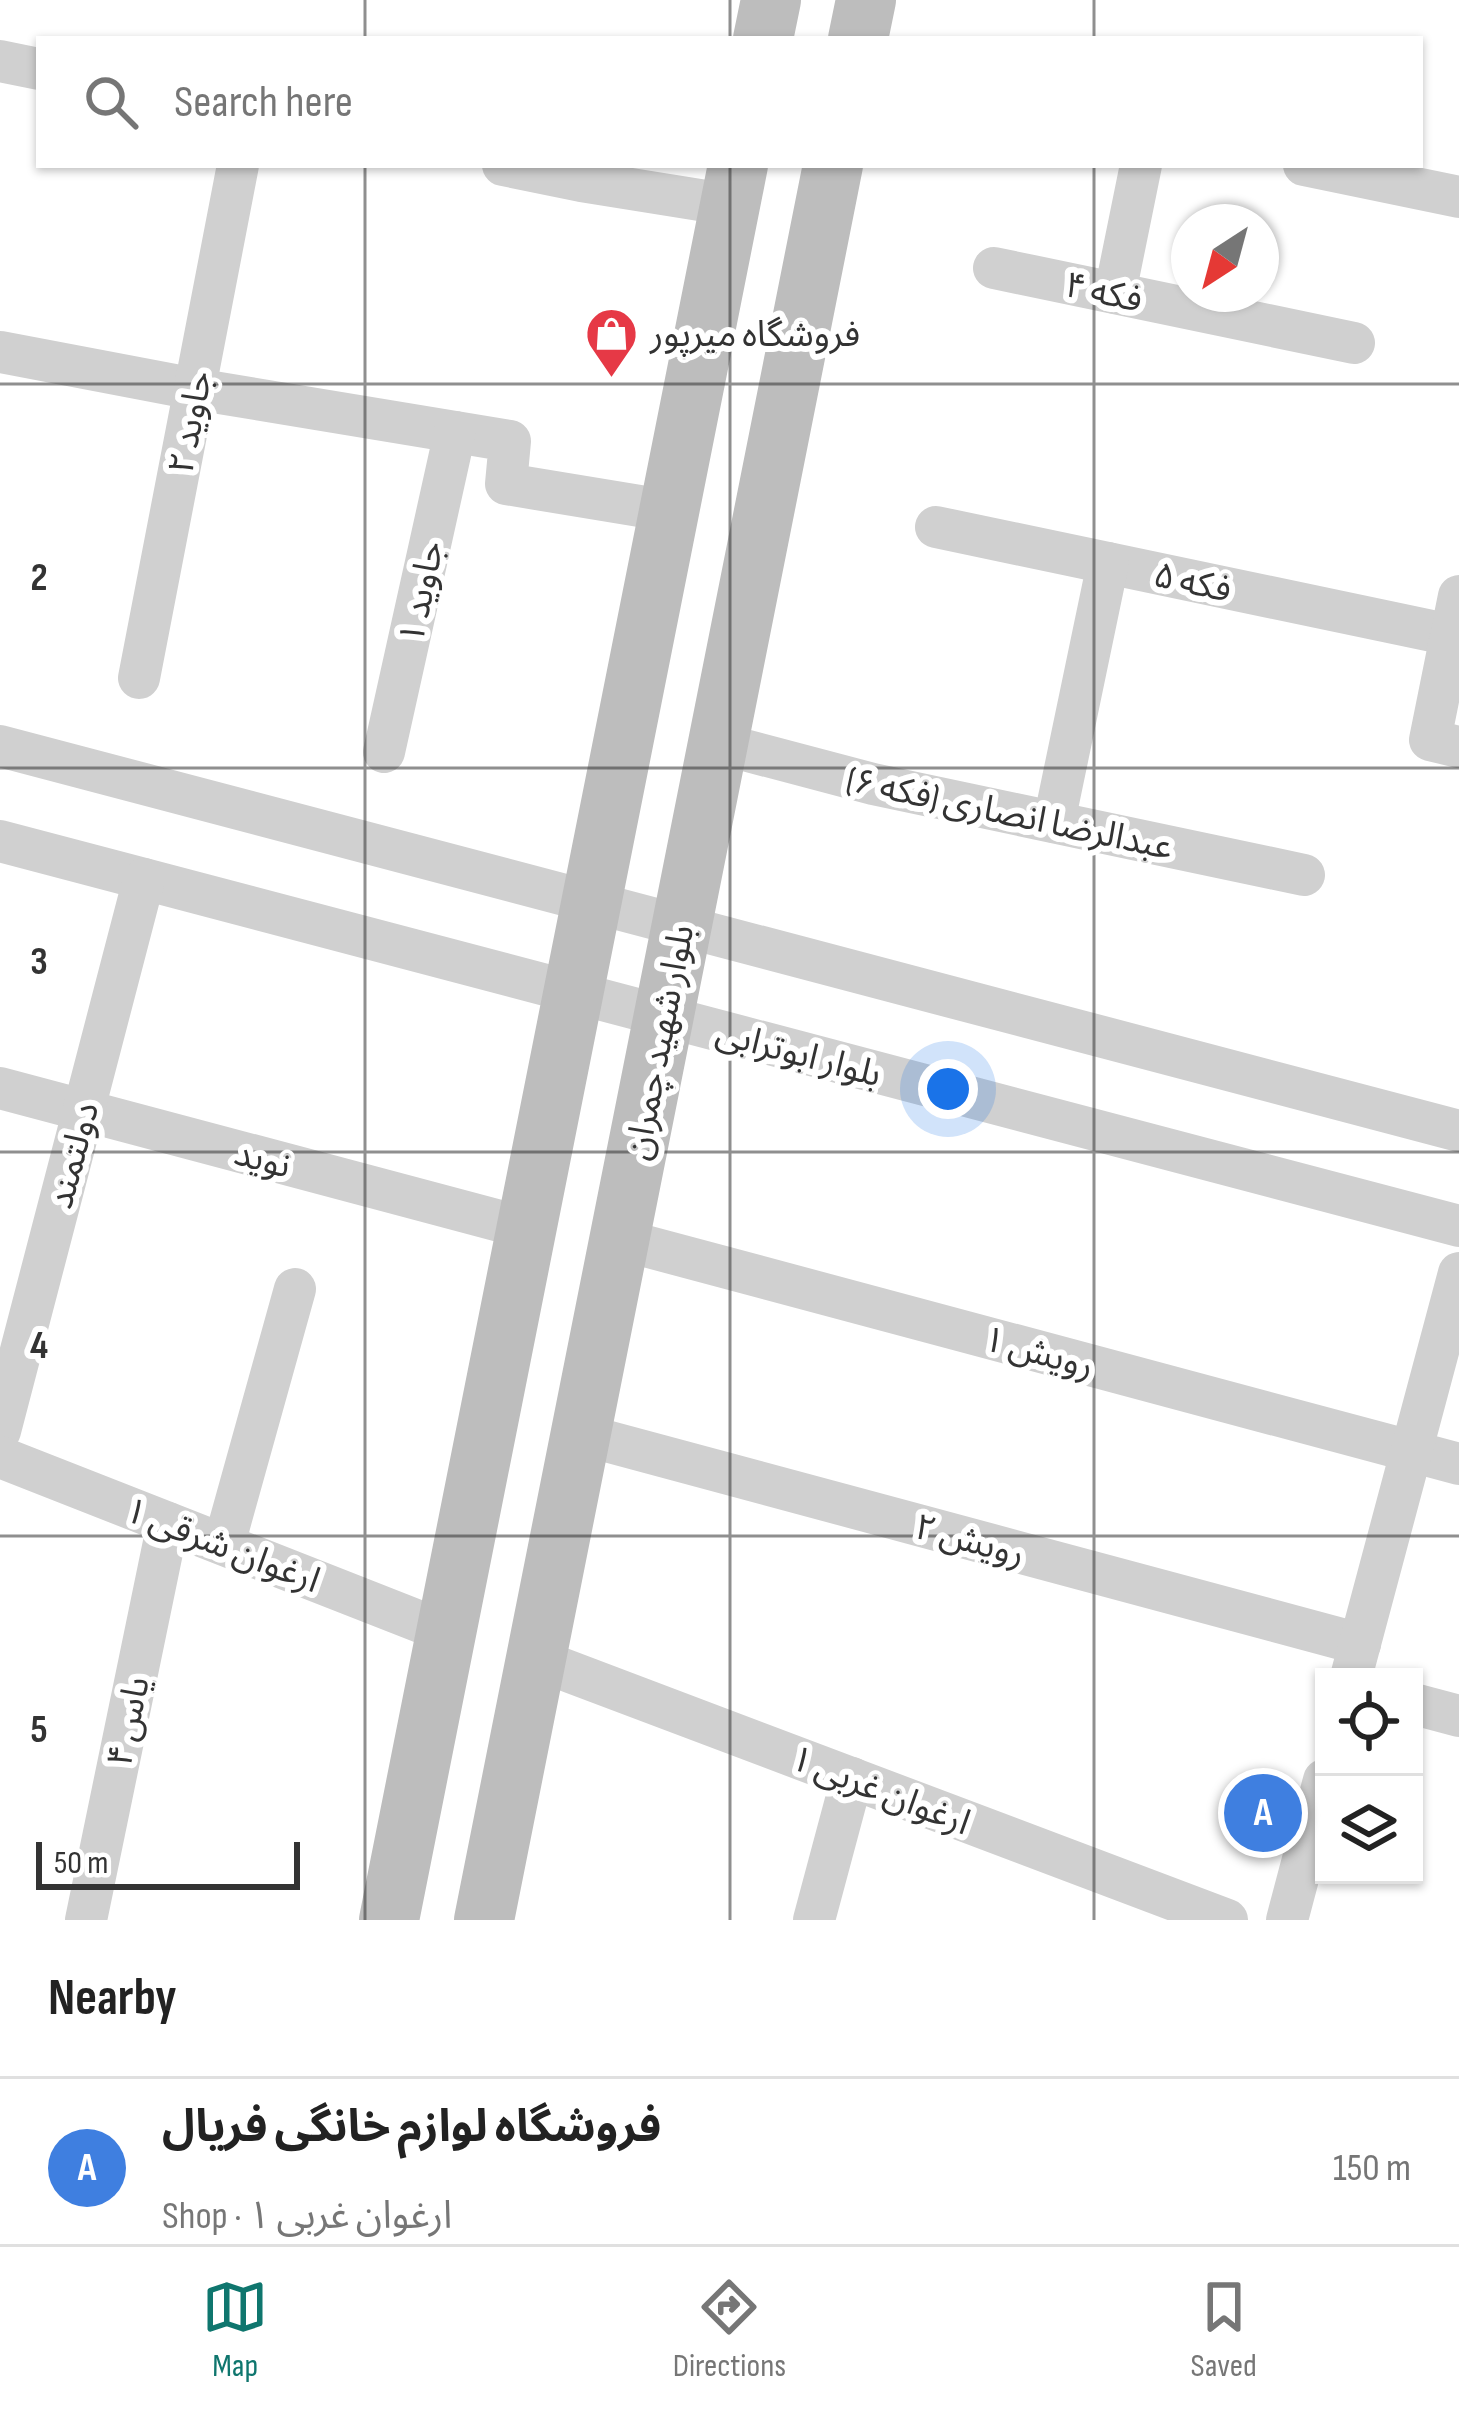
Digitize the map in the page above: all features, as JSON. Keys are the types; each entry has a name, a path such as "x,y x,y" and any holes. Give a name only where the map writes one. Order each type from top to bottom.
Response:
{"main road":[{"path":"765,36 771,0"},
{"path":"859,36 866,0"},
{"name":"بلوار شهید چمران","path":"484,1920 832,168"},
{"path":"389,1920 734,185"}],"street":[{"path":"0,62 36,68"},
{"name":"جاوید ۲","path":"140,679 237,168"},
{"path":"517,168 581,181 734,185"},
{"path":"1115,293 1140,168"},
{"path":"1319,168 1459,197"},
{"name":"فکه ۴","path":"994,268 1354,343"},
{"path":"0,352 510,441 506,484 670,511"},
{"name":"جاوید ۱","path":"384,752 455,432"},
{"name":"فکه ۵","path":"936,527 1108,563 1455,615"},
{"path":"1054,822 1108,563"},
{"path":"1444,743 1455,615"},
{"name":"عبدالرضا انصاری (فکه ۶)","path":"718,743 873,784 1304,875"},
{"path":"0,746 1459,1130"},
{"name":"بلوار ابوترابی","path":"0,841 1459,1226"},
{"name":"دولتمند","path":"0,1431 145,879"},
{"name":"نوید","path":"0,1088 526,1228"},
{"name":"رویش ۱","path":"619,1239 1459,1464"},
{"path":"1356,1660 1459,1273"},
{"path":"224,1544 295,1289"},
{"name":"رویش ۲","path":"580,1434 1356,1660"},
{"name":"ارغوان شرقی ۱","path":"0,1456 446,1632"},
{"name":"یاس ۴","path":"86,1920 168,1522"},
{"name":"ارغوان غربی ۱","path":"536,1659 1227,1920"},
{"path":"1423,1706 1459,1716"},
{"path":"814,1920 852,1778"},
{"path":"1287,1920 1315,1814"}],"place":[{"name":"فروشگاه میرپور","path":"611,379"},
{"name":"فروشگاه لوازم خانگی فریال","path":"1263,1813"}]}
